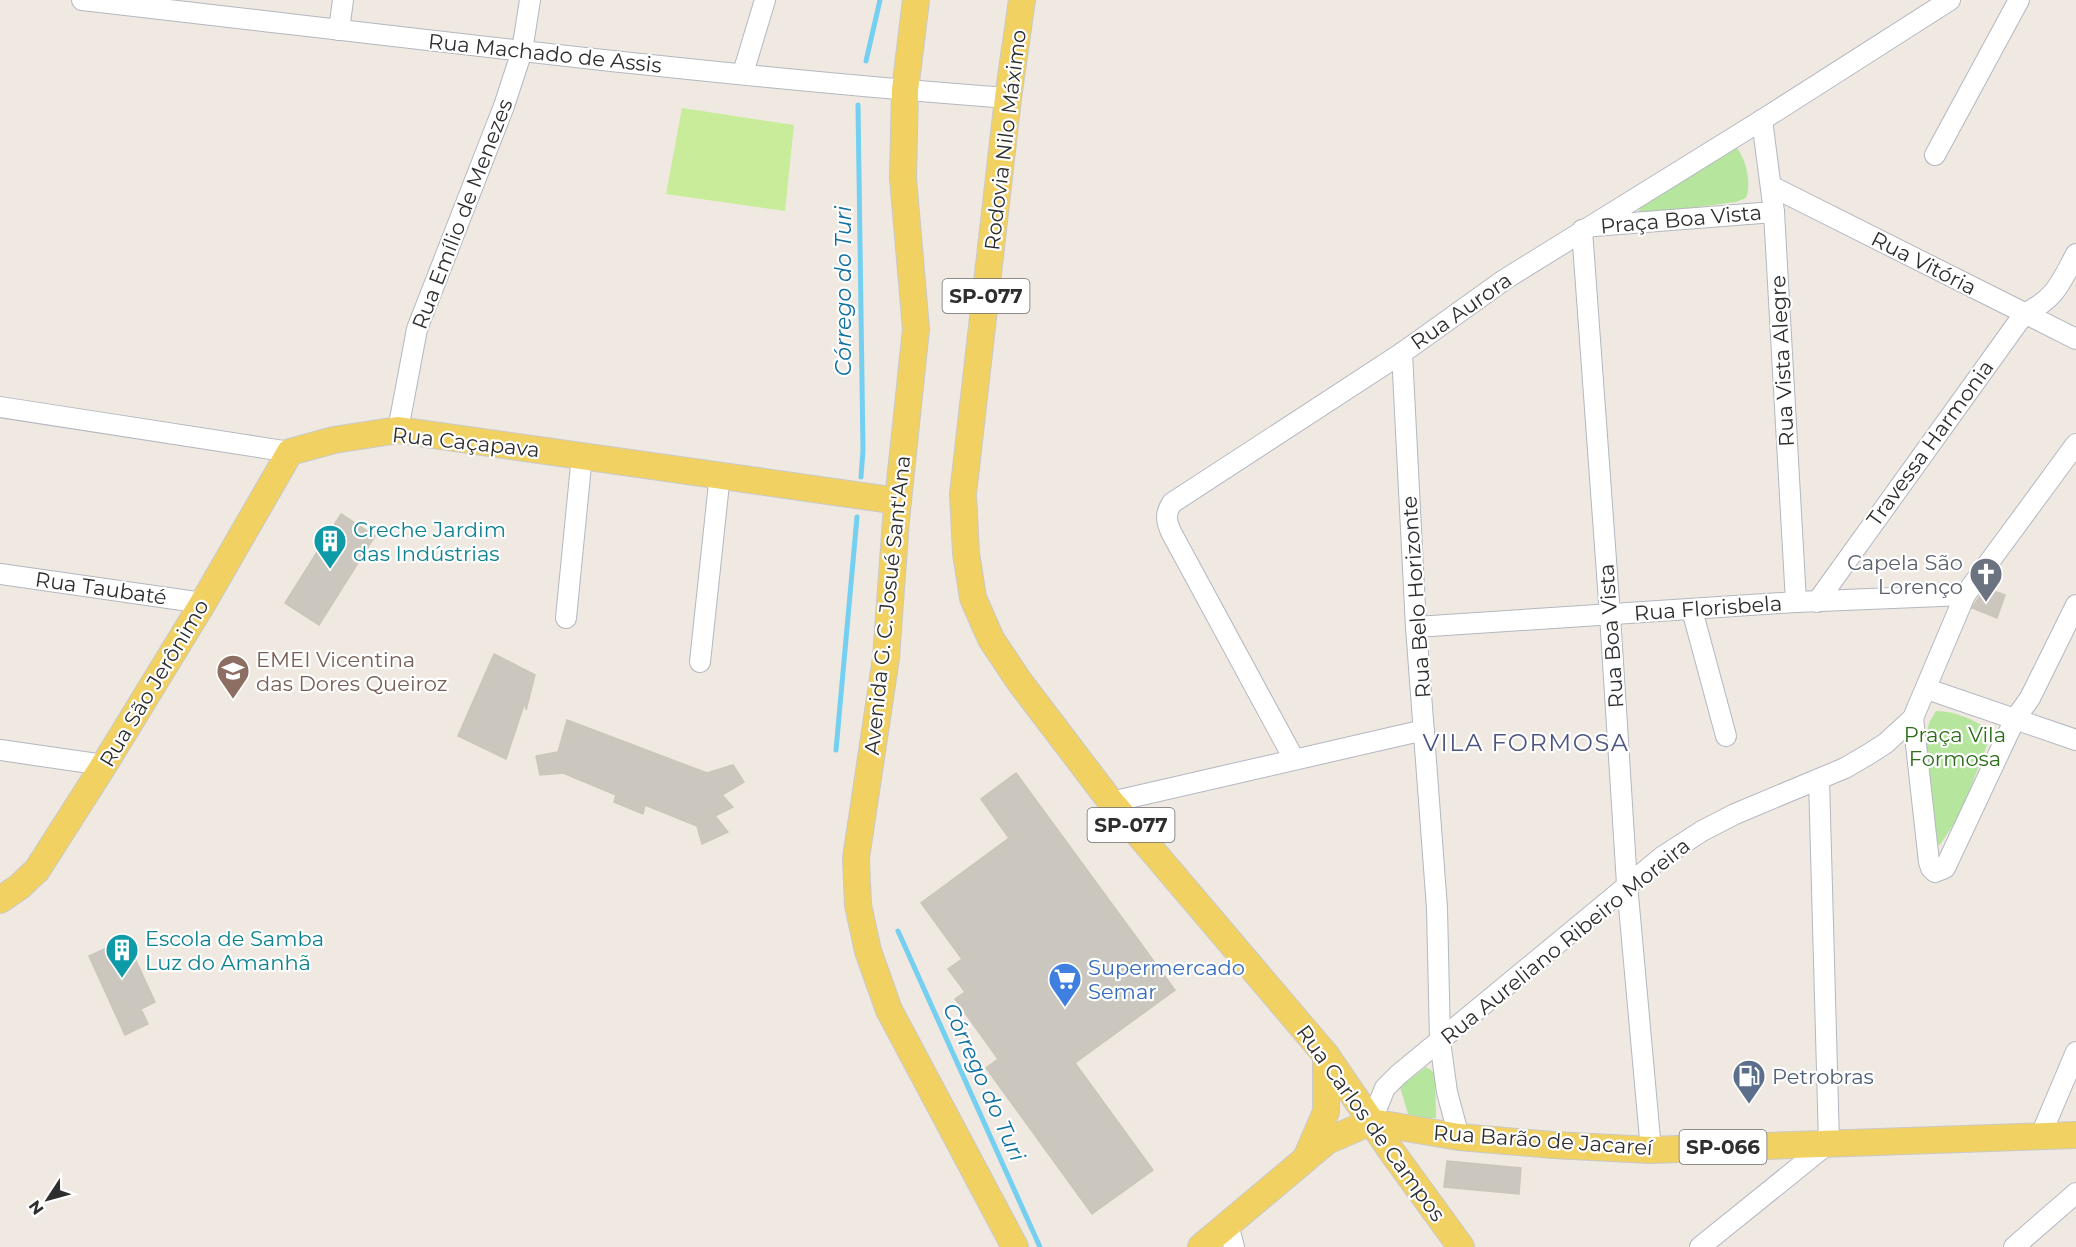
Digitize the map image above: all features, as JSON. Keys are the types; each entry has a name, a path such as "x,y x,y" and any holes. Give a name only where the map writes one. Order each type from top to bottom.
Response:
{"main road":[{"name":"Avenida G. C. Josué Sant'Ana","path":"916,0 905,90 903,178 915,329 898,501 886,658 856,858 858,904 868,951 889,1010 1015,1247"},
{"name":"Rodovia Nilo Máximo","path":"963,494 1008,98 1022,0"},
{"name":"Rua Caçapava","path":"290,452 334,440 398,430 898,501"},
{"name":"Rua São Jerônimo","path":"0,900 19,887 37,870 203,603 290,452"},
{"name":"Rua Carlos de Campos","path":"963,494 966,553 973,598 991,639 1019,681 1111,802 1326,1055 1461,1247"},
{"path":"1306,1159 1326,1112 1326,1055"},
{"name":"Rua Barão de Jacareí","path":"1371,1122 1459,1137 1651,1150 2076,1135"},
{"path":"1202,1247 1231,1235 1306,1159 1327,1141 1371,1122"}],"street":[{"name":"Rua Machado de Assis","path":"82,0 156,4 339,30 522,51 905,90 1008,98"},
{"path":"339,30 343,0"},
{"name":"Rua Emílio de Menezes","path":"398,430 417,329 504,106 522,51 530,0"},
{"path":"743,73 765,0"},
{"name":"Rua Aurora","path":"1294,759 1171,532 1167,522 1167,511 1172,502 1402,353 1504,280 1950,0"},
{"path":"1935,155 2019,0"},
{"name":"Rua Vista Alegre","path":"1762,120 1773,212 1796,602"},
{"name":"Rua Vitória","path":"1771,186 2076,339"},
{"name":"Praça Boa Vista","path":"1585,228 1773,212"},
{"name":"Rua Boa Vista","path":"1585,228 1627,884 1651,1150"},
{"path":"2024,314 2042,305 2057,290 2076,254"},
{"name":"Travessa Harmonia","path":"1817,602 2024,314"},
{"name":"Rua Belo Horizonte","path":"1402,353 1416,627 1437,908 1440,1041 1447,1092 1459,1137"},
{"name":"Rua Caçapava","path":"0,407 290,452"},
{"name":"Rua Aureliano Ribeiro Moreira","path":"1371,1122 1385,1088 1398,1075 1662,857 1735,813 1819,779 1869,754 1886,743 1913,718 1965,595 2076,444"},
{"path":"566,618 582,456"},
{"path":"700,662 720,474"},
{"name":"Rua Taubaté","path":"0,574 203,603"},
{"name":"Rua Florisbela","path":"1416,627 1796,602 1965,595"},
{"path":"1913,718 1929,862 1935,872 1946,868 2015,719 2030,698 2076,605"},
{"path":"1692,610 1726,736"},
{"path":"1927,689 2076,740"},
{"path":"1111,802 1424,730"},
{"path":"0,750 104,765"},
{"path":"1700,1247 1829,1143 1819,779"},
{"path":"2040,1137 2076,1052"},
{"path":"2014,1247 2076,1193"}],"green space":[{"path":"682,108 794,125 785,211 666,194"},
{"path":"1736,147 1747,171 1746,198 1736,202 1644,214 1639,211 1640,205"},
{"name":"Praça Vila Formosa","path":"1936,711 1957,714 1970,719 1989,729 1991,735 1960,815 1939,846 1930,820 1925,755 1925,736"},
{"path":"1426,1067 1435,1073 1436,1118 1420,1119 1408,1114 1400,1087"}],"building":[{"name":"Creche Jardim das Indústrias","path":"341,514 375,536 319,625 285,603"},
{"name":"Capela São Lorenço","path":"1985,588 2005,595 1997,618 1972,608"},
{"path":"494,654 535,675 526,710 525,702 506,759 458,736"},
{"path":"567,720 707,773 733,765 744,782 722,795 733,807 715,816 728,832 702,844 697,826 645,805 643,814 614,802 616,795 563,773 540,775 536,756 558,752"},
{"path":"1016,773 1175,990 1075,1063 1153,1170 1092,1214 986,1068 998,1059 955,999 965,992 948,969 962,959 921,903 1009,838 981,799"},
{"name":"Escola de Samba Luz do Amanhã","path":"126,939 155,1002 141,1009 148,1024 125,1035 89,956"},
{"path":"1447,1161 1521,1168 1519,1194 1444,1187"}],"waterway":[{"name":"Córrego do Turi","path":"866,61 880,0"},
{"name":"Córrego do Turi","path":"858,105 863,450 861,477"},
{"name":"Córrego do Turi","path":"836,750 857,517"},
{"name":"Córrego do Turi","path":"898,931 1040,1247"}],"place":[{"name":"Creche Jardim das Indústrias","path":"330,570"},
{"name":"Capela São Lorenço","path":"1986,603"},
{"name":"EMEI Vicentina das Dores Queiroz","path":"233,700"},
{"name":"Escola de Samba Luz do Amanhã","path":"122,979"},
{"name":"Supermercado Semar","path":"1065,1008"},
{"name":"Petrobras","path":"1749,1105"}],"district":[{"name":"VILA FORMOSA","path":"1526,742"}]}
